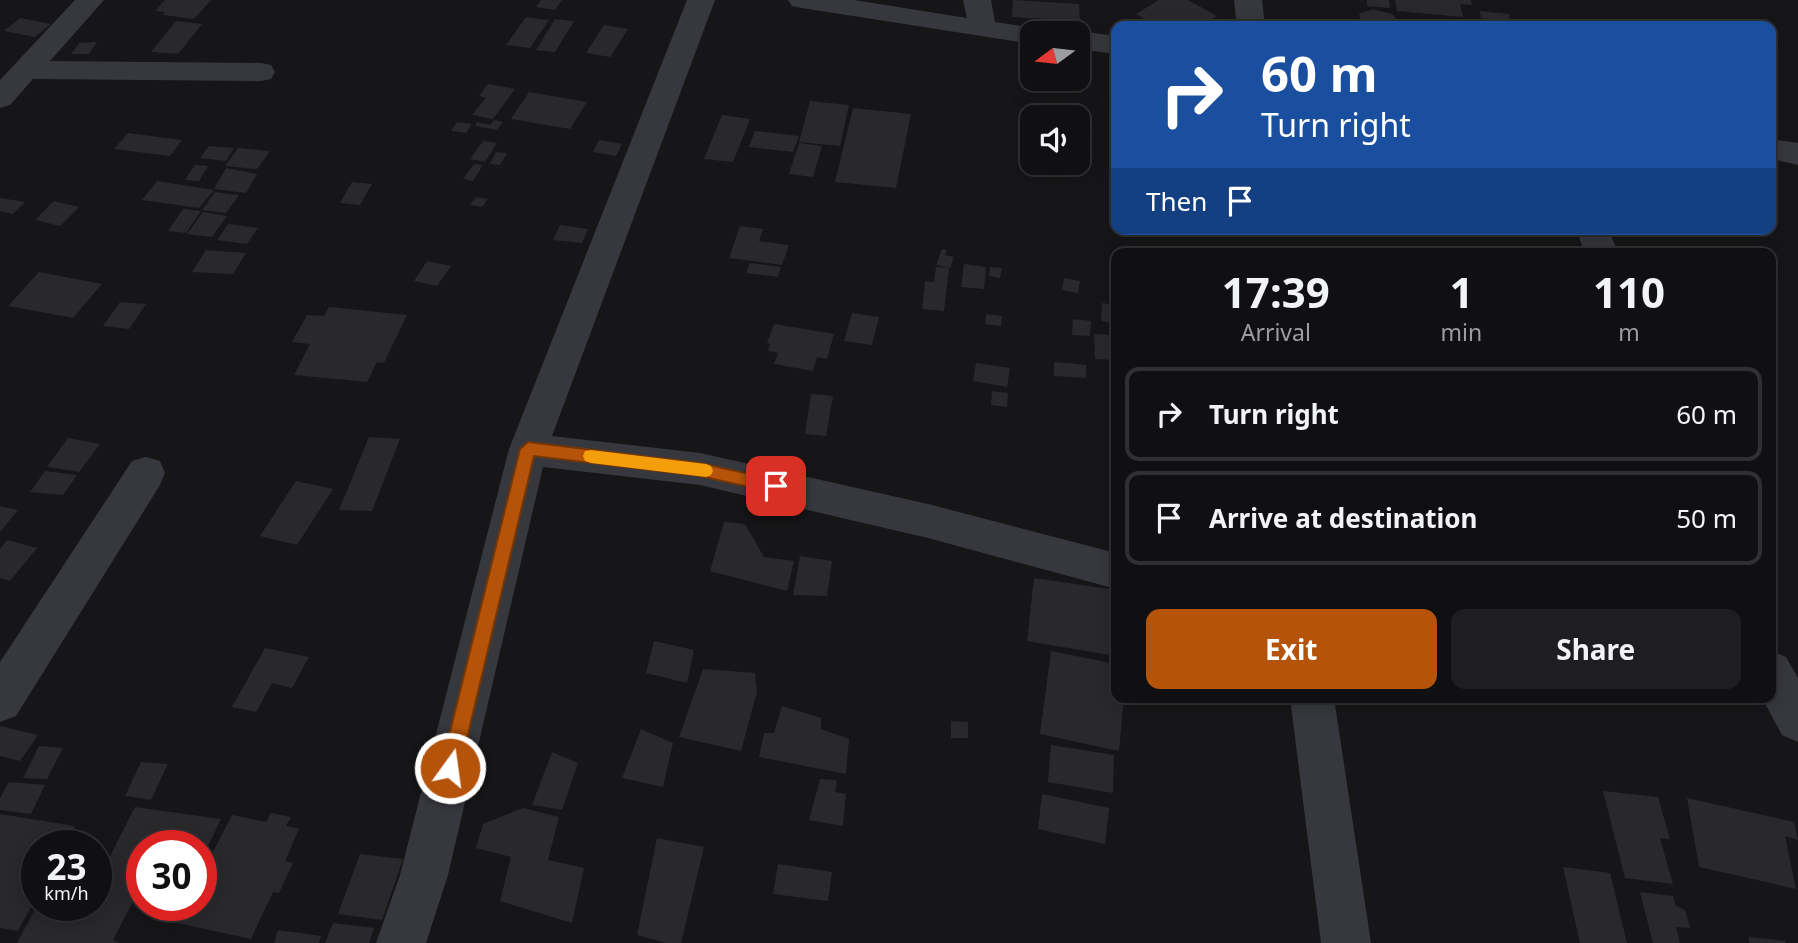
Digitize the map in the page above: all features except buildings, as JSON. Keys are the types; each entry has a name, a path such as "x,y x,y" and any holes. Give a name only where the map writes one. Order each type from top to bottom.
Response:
{"street":[{"path":"0,98 90,0"},
{"path":"401,943 424,875 528,449 701,0"},
{"path":"802,0 1020,34"},
{"path":"977,0 983,29"},
{"path":"1248,0 1250,21"},
{"path":"1090,42 1111,44"},
{"path":"27,70 261,72"},
{"path":"1776,150 1798,154"},
{"path":"528,449 700,469 928,521 1111,570"},
{"path":"0,701 146,473"},
{"path":"1776,681 1798,720"},
{"path":"1313,703 1346,943"}],"slow traffic":[{"path":"591,456 706,471"}],"route":[{"path":"450,768 528,449 700,469 776,486"}]}
